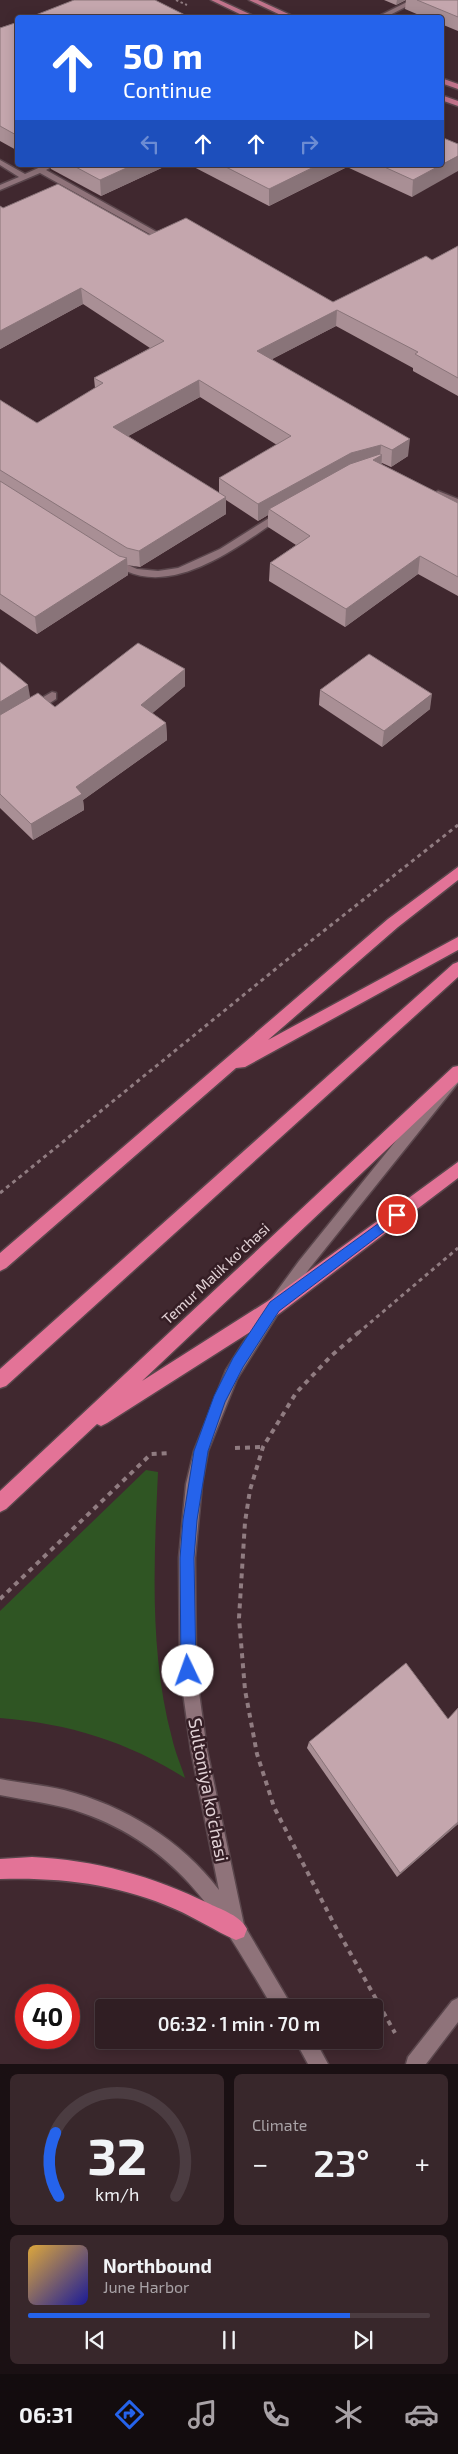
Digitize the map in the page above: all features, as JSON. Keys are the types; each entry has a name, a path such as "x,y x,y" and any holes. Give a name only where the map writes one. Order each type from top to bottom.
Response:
{"highway":[{"path":"0,1263 393,923 458,872"},
{"path":"214,1078 458,943"},
{"path":"0,1380 458,968"},
{"name":"Temur Malik ko'chasi","path":"0,1503 458,1073"},
{"path":"70,1437 274,1306 458,1169"},
{"path":"0,1869 22,1867 56,1868 128,1881 162,1891 236,1929"}],"main road":[{"path":"214,0 248,15"},
{"path":"252,0 287,15"},
{"path":"444,81 458,87"},
{"path":"444,98 458,104"}],"street":[{"path":"384,15 416,0"},
{"path":"0,162 25,176"},
{"path":"0,188 47,167"},
{"path":"40,170 160,236"},
{"path":"432,491 458,503"},
{"path":"107,558 132,572 146,575 179,571 208,559 290,508"},
{"path":"22,714 52,696"},
{"name":"Sultoniya ko'chasi","path":"236,1929 199,1750 188,1671 187,1558 194,1484 201,1451 231,1375 274,1306 304,1265 458,1073"},
{"name":"Sultoniya ko'chasi","path":"0,1788 72,1801 96,1809 141,1831 182,1861 199,1879 236,1929 279,1999"},
{"path":"415,2064 458,2007"},
{"path":"310,2049 319,2064"}],"path":[{"path":"0,1193 283,963 458,825"},
{"path":"399,2039 334,1924 274,1807 257,1754 245,1690 239,1618 244,1522 250,1490 263,1446 296,1393 331,1356 458,1248"},
{"path":"0,1599 151,1454 263,1446"}],"green space":[{"path":"146,1470 158,1472 155,1539 156,1639 165,1705 173,1743 185,1778 141,1754 97,1736 50,1725 0,1718 0,1611"}],"building":[{"path":"74,0 155,0 185,15 36,15"},
{"path":"417,0 458,0 458,17"},
{"path":"15,23 15,134 0,126 0,28"},
{"path":"444,138 458,144 458,156 444,163"},
{"path":"76,167 129,167 100,180"},
{"path":"226,167 314,167 269,189"},
{"path":"384,167 437,167 413,180"},
{"path":"58,184 149,235 186,218 333,302 426,256 432,260 458,246 458,378 415,354 418,352 337,310 257,351 410,439 392,450 381,445 351,453 258,504 219,478 291,436 199,380 113,427 226,497 139,551 127,548 0,470 0,400 37,423 103,383 94,378 164,341 81,288 0,331 0,206 3,208"},
{"path":"380,454 382,455 373,460 458,503 458,577 420,556 346,609 270,563 310,536 269,509 350,464"},
{"path":"0,481 119,556 127,558 35,617 0,594"},
{"path":"138,643 185,669 141,705 166,723 76,787 82,794 31,824 0,794 0,715 38,693 55,707"},
{"path":"369,654 432,694 384,731 320,690"},
{"path":"0,662 28,685 0,702"},
{"path":"406,1663 448,1719 458,1708 458,1822 400,1873 309,1742"}],"route":[{"path":"188,1671 187,1558 194,1484 201,1451 219,1400 245,1351 274,1306 397,1215"}]}
